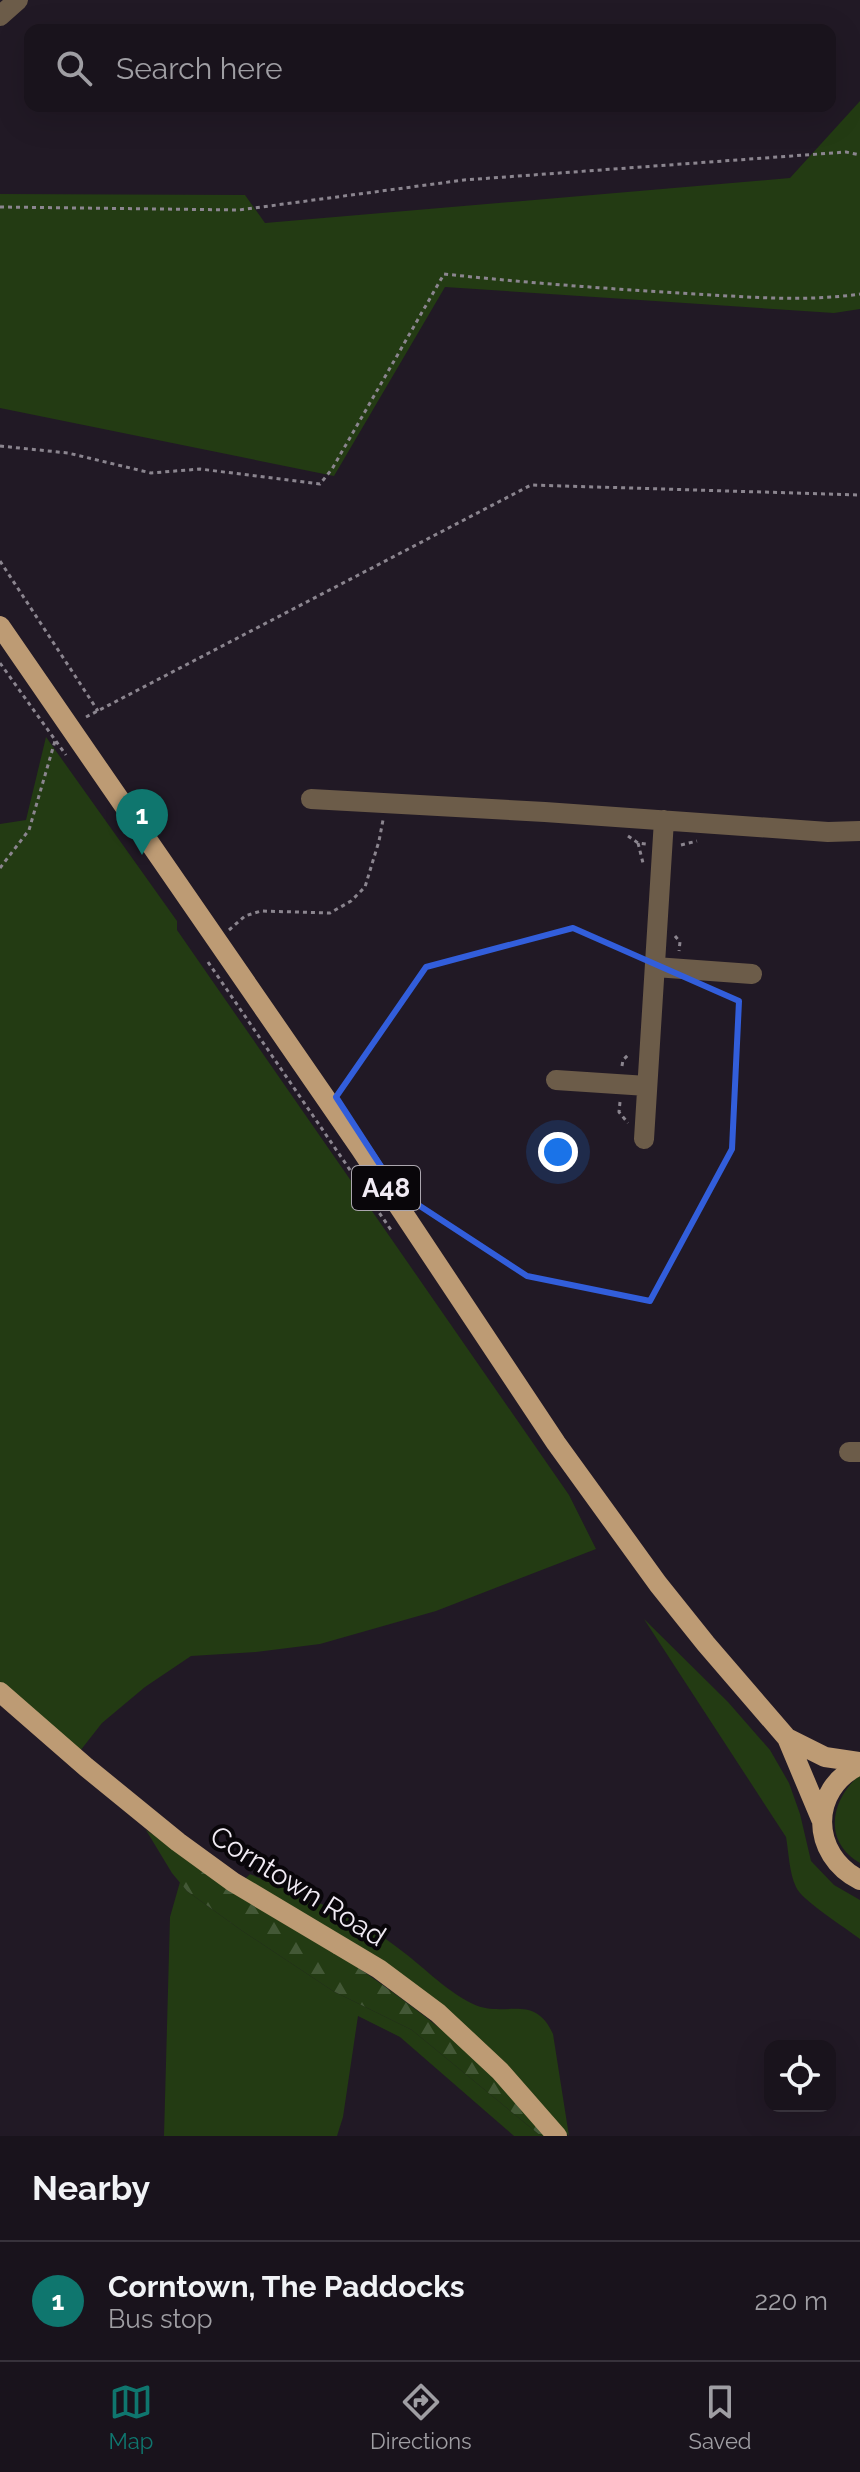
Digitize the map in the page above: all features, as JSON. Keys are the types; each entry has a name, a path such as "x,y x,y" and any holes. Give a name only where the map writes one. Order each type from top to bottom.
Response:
{"main road":[{"name":"A48","path":"0,626 63,734 360,1148 608,1516 706,1644 787,1738 821,1821 823,1839 831,1855 842,1869 860,1880"},
{"name":"Corntown Road","path":"0,1692 178,1842 233,1882 379,1969 438,2013 500,2071 557,2136"},
{"name":"A48","path":"787,1738 825,1757 860,1763"},
{"name":"A48","path":"821,1821 825,1801 834,1784 860,1763"}],"street":[{"path":"0,16 18,0"},
{"path":"311,799 828,832 860,831"},
{"path":"644,1139 664,820"},
{"path":"655,967 752,974"},
{"path":"556,1080 647,1086"}],"path":[{"path":"0,207 239,210 464,180 846,152 860,155"},
{"path":"0,446 68,453 151,473 200,469 320,484 332,469 444,274 572,287 746,297 860,294"},
{"path":"0,868 29,830 63,734 98,711 531,485 860,495"},
{"path":"0,561 98,711"},
{"path":"0,663 63,734 71,763"},
{"path":"225,933 245,916 261,911 330,913 351,901 365,887 383,816"},
{"path":"209,963 394,1234"}],"highlighted area":[{"path":"573,928 739,1001 732,1149 650,1301 527,1276 397,1191 336,1097 426,967"}],"green space":[{"path":"860,101 860,309 834,313 445,287 334,476 0,408 0,194 245,195 265,223 790,178"},
{"path":"46,737 177,921 177,930 569,1495 596,1549 436,1611 320,1644 191,1656 145,1687 102,1723 80,1751 0,1682 0,824 26,820"},
{"path":"644,1619 728,1702 770,1750 789,1783 811,1861 834,1885 860,1900 860,1939 800,1893 792,1875 786,1837"},
{"path":"860,1775 860,1863 840,1843 835,1820 842,1796"},
{"path":"146,1830 308,1934 426,2017 484,2067 545,2136 541,2136 412,2030 333,1991 187,1891 172,1873"},
{"path":"250,1874 361,1923 404,1952 452,1992 473,2004 485,2008 528,2010 537,2014 553,2034 569,2136 513,2073 243,1881"},
{"path":"180,1882 187,1891 241,1930 333,1991 412,2030 541,2136 514,2136 400,2037 358,2016 343,2117 337,2136 164,2136 170,1917"}],"place":[{"name":"Corntown, The Paddocks","path":"142,855"}]}
